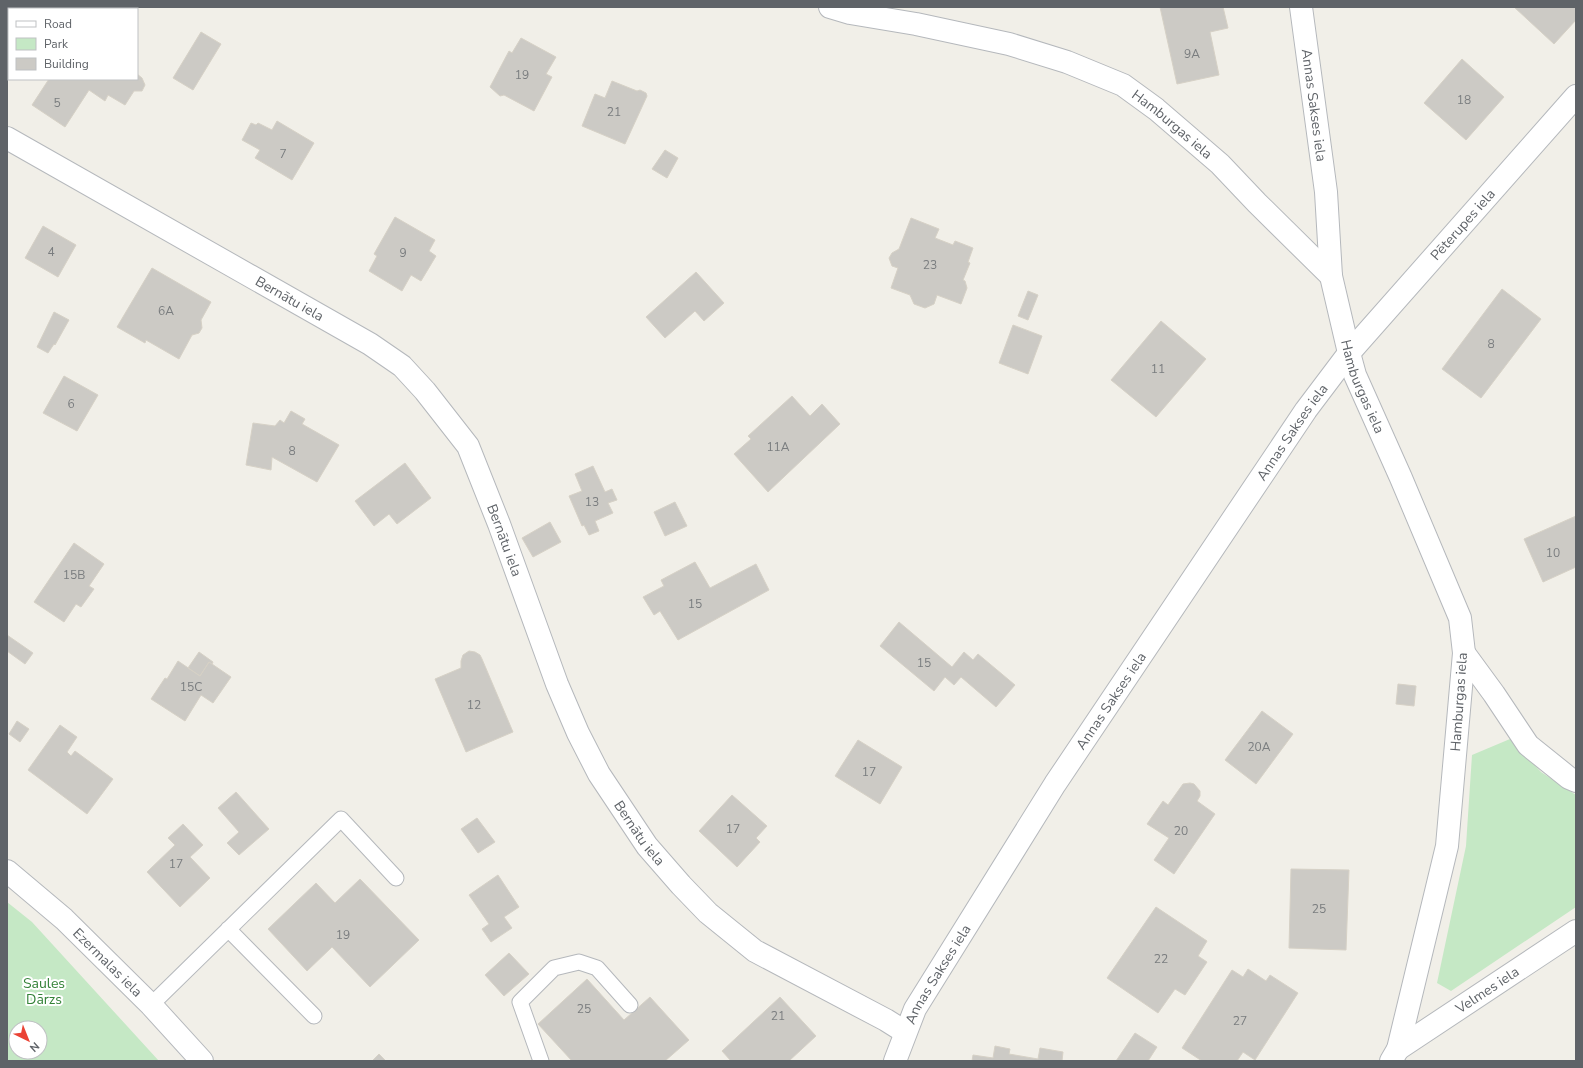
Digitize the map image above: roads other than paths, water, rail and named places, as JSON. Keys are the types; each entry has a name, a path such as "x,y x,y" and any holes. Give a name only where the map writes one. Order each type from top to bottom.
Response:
{"street":[{"name":"Hamburgas iela","path":"830,7 850,13 916,24 1009,44 1067,62 1123,85 1156,109 1220,164 1331,276 1348,353 1355,375 1401,478 1460,618 1464,653 1447,846 1395,1055"},
{"name":"Annas Sakses iela","path":"1301,7 1326,192 1331,276"},
{"name":"Pēterupes iela","path":"1348,353 1576,96"},
{"name":"Bernātu iela","path":"7,138 370,344 402,366 468,446 499,524 557,684 578,733 598,774 647,846 708,913 755,951 886,1020 905,1032"},
{"name":"Annas Sakses iela","path":"896,1061 905,1032 915,1009 1055,784 1306,410 1348,353"},
{"path":"1464,653 1494,694 1528,745 1569,778 1576,781"},
{"name":"Ezermalas iela","path":"7,871 64,919 151,1005 202,1061"},
{"name":"Velmes iela","path":"1395,1055 1576,931"}],"lane":[{"path":"151,1005 341,819 396,878"},
{"path":"228,929 314,1016"},
{"path":"541,1061 520,1002 554,968 579,962 597,968 630,1005"}],"park label":[{"name":"Saules Dārzs","path":"44,992"}]}
